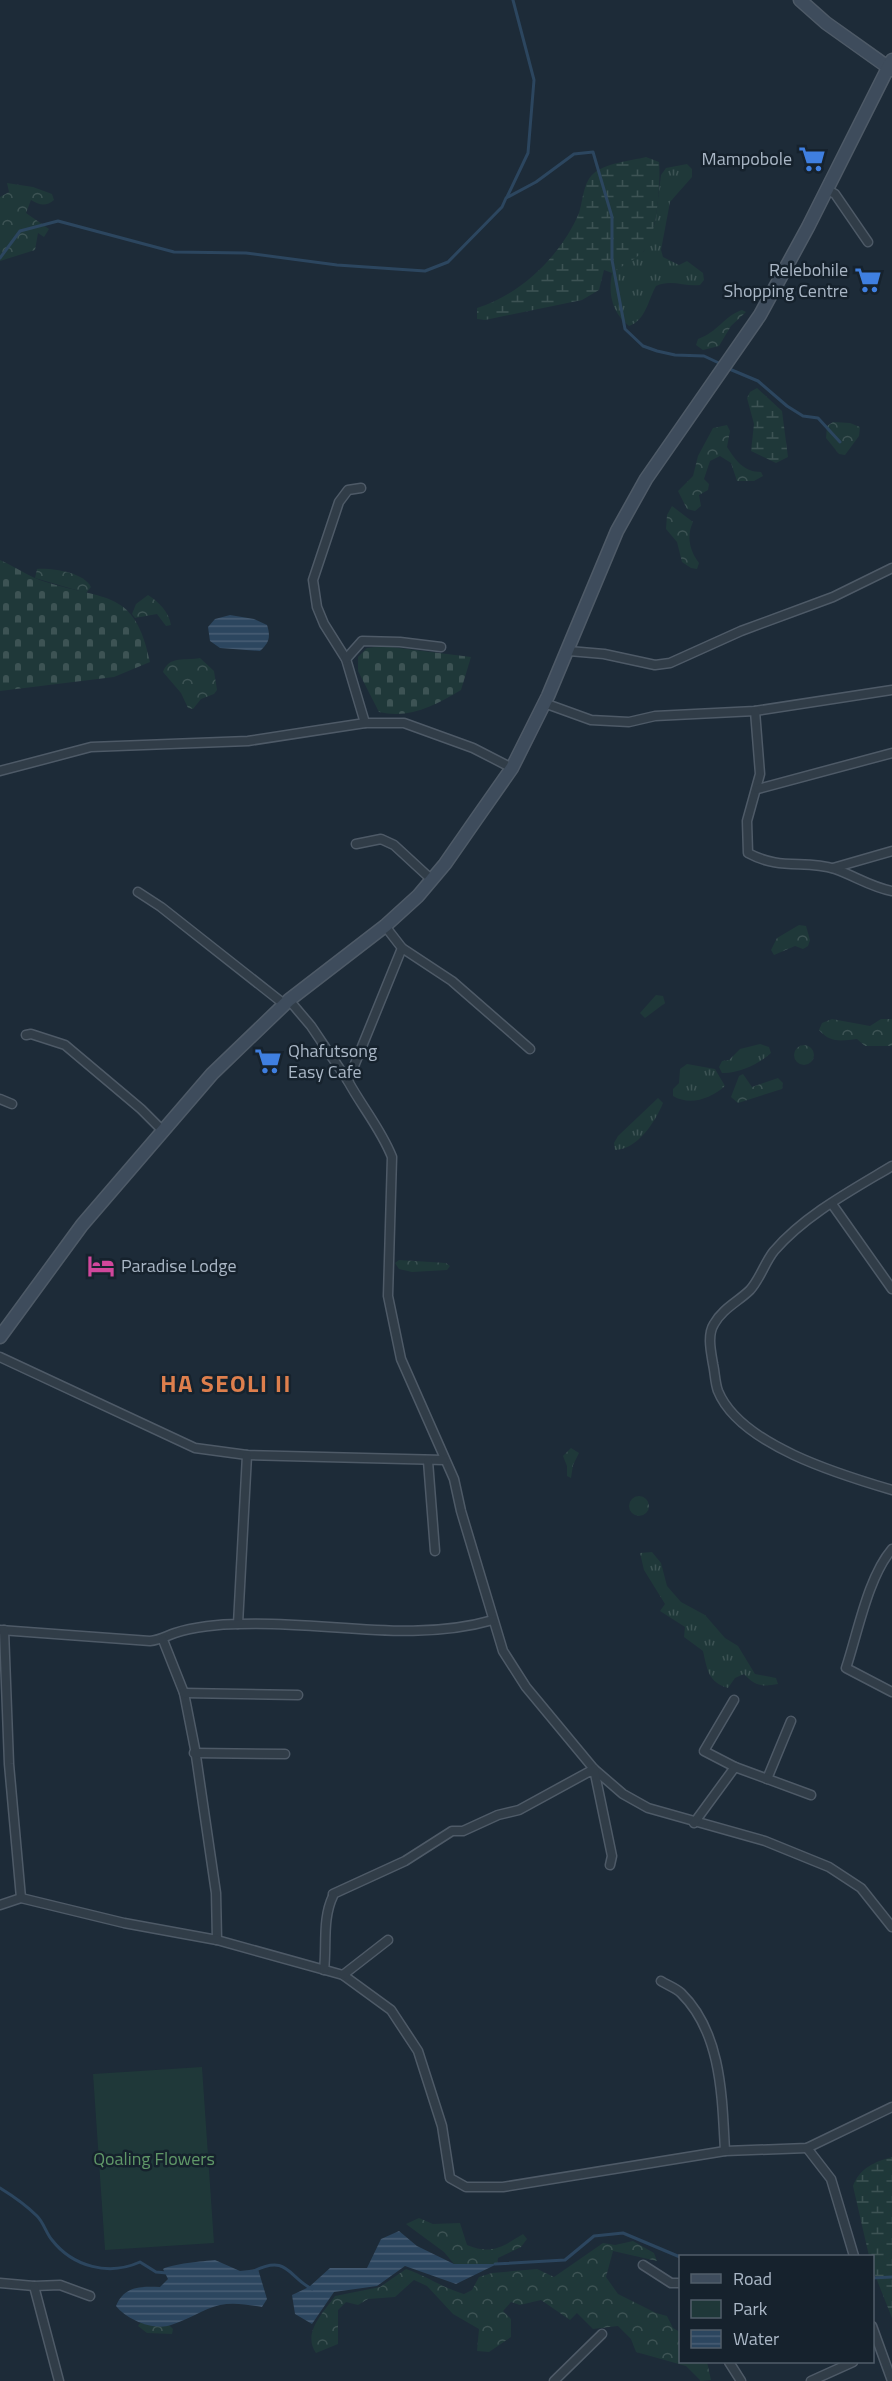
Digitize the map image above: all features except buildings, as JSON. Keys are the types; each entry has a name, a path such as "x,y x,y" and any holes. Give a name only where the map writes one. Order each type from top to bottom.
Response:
{"main road":[{"path":"0,1337 82,1225 212,1074 286,1002 385,926 432,880 512,768 568,651 617,531 646,478 718,379 760,315 891,66 826,23 800,0"}],"street":[{"path":"826,189 835,194 868,242"},
{"path":"361,488 348,490 339,502 313,580 317,607 324,624 346,658 365,723"},
{"path":"568,651 604,654 655,665 670,663 733,634 833,597 892,568"},
{"path":"346,658 362,641 399,642 441,647"},
{"path":"544,704 591,720 629,722 655,716 755,711 892,690"},
{"path":"755,711 760,755 758,789 747,821 748,854 769,864 833,868 892,851"},
{"path":"0,771 91,747 248,741 365,723 404,723 473,747 512,768"},
{"path":"758,789 892,753"},
{"path":"356,844 381,839 394,845 432,880"},
{"path":"833,868 866,884 892,891"},
{"path":"138,892 286,1002 311,1026 348,1081 362,1107 384,1137 392,1156 388,1296 402,1359 454,1479 503,1651 526,1687 594,1769 622,1794 648,1809 765,1841 829,1867 861,1888 892,1927"},
{"path":"385,926 402,948 452,981 530,1049"},
{"path":"348,1081 402,948"},
{"path":"26,1035 31,1034 65,1045 141,1109 164,1132"},
{"path":"0,1099 12,1104"},
{"path":"892,1166 800,1226 773,1252 751,1289 733,1302 713,1324 711,1349 717,1390 726,1406 747,1426 796,1457 892,1490"},
{"path":"832,1204 892,1289"},
{"path":"0,1357 195,1448 247,1455 444,1460"},
{"path":"238,1624 247,1455"},
{"path":"428,1461 435,1551"},
{"path":"892,1549 884,1558 873,1586 846,1668 892,1692"},
{"path":"21,1898 9,1764 2,1630 163,1640 176,1633 238,1624 419,1632 469,1627 493,1620"},
{"path":"163,1640 184,1693 216,1893 217,1940"},
{"path":"184,1693 298,1695"},
{"path":"734,1700 704,1751 735,1767 811,1795"},
{"path":"767,1779 791,1721"},
{"path":"194,1753 285,1754"},
{"path":"694,1823 735,1767"},
{"path":"594,1769 612,1856 610,1865"},
{"path":"324,1970 327,1946 325,1912 333,1895 405,1861 452,1831 463,1831 498,1815 519,1810 594,1769"},
{"path":"0,1905 21,1898 124,1923 217,1940 343,1975 391,2010 418,2051 442,2126 450,2178 466,2187 503,2187 725,2151 807,2148 892,2107"},
{"path":"343,1975 388,1940"},
{"path":"661,1981 681,1992 711,2042 721,2096 725,2151"},
{"path":"807,2148 831,2179 855,2255"},
{"path":"642,2265 671,2283 679,2283"},
{"path":"0,2283 34,2286 60,2285 90,2296"},
{"path":"34,2286 59,2381"},
{"path":"874,2332 877,2351 889,2366 892,2381"},
{"path":"554,2381 602,2334"},
{"path":"730,2363 741,2381"},
{"path":"811,2381 850,2363"}],"green space":[{"path":"646,157 659,162 659,182 655,223 648,245 643,252 612,273 604,270 599,290 582,300 485,320 477,319 477,308 494,302 524,283 551,258 562,244 579,213 587,182 593,174 611,165"},
{"path":"687,164 692,169 692,177 670,202 661,250 663,257 679,265 687,261 703,273 704,280 700,285 667,283 656,286 643,314 629,326 615,309 611,296 612,273 644,251 655,223 661,175 666,168"},
{"path":"7,183 33,187 52,194 54,200 48,204 42,204 31,200 26,213 49,229 44,237 38,233 35,250 0,261 0,197 9,192"},
{"path":"742,310 746,312 731,326 719,346 703,350 696,345 698,339"},
{"path":"757,388 782,411 788,457 776,463 751,451 754,424 747,398 750,392"},
{"path":"833,422 850,423 860,427 859,436 845,455 839,454 826,438 827,426"},
{"path":"727,425 730,431 727,447 730,452 741,465 755,472 761,472 763,476 754,481 737,481 731,463 720,456 710,461 704,479 709,484 708,490 699,495 701,506 695,511 687,509 678,491 693,476 698,456 713,428"},
{"path":"672,506 693,522 689,538 693,554 699,563 697,569 682,562 677,542 666,529 667,515"},
{"path":"0,560 40,580 101,596 115,602 136,621 144,638 150,662 114,677 0,691"},
{"path":"37,569 59,570 74,574 91,587 86,593 35,578"},
{"path":"148,595 163,608 171,625 166,626 157,614 135,618 132,614 136,604"},
{"path":"383,646 471,657 461,690 422,710 401,714 379,712 358,671 358,657 367,648"},
{"path":"200,658 214,671 217,690 214,694 201,699 193,709 188,708 181,693 163,672 169,663 174,661"},
{"path":"799,925 806,926 810,940 808,946 803,949 795,946 774,955 771,950 777,938"},
{"path":"656,995 663,996 665,1003 645,1018 640,1013"},
{"path":"832,1019 870,1026 881,1019 892,1019 892,1046 865,1046 857,1039 841,1040 827,1037 819,1030 822,1023"},
{"path":"760,1044 769,1047 771,1053 748,1068 722,1073 719,1067 722,1061 729,1060 740,1049"},
{"path":"804,1045 811,1048 814,1055 811,1062 804,1065 797,1062 794,1055 797,1048"},
{"path":"687,1064 715,1069 725,1086 700,1100 686,1100 673,1096 673,1089 679,1083 680,1069"},
{"path":"743,1074 752,1087 778,1078 783,1083 782,1089 738,1103 731,1097 739,1076"},
{"path":"658,1098 663,1103 645,1133 631,1145 615,1150 614,1143 618,1136"},
{"path":"399,1260 446,1263 450,1266 447,1270 412,1272 399,1269 395,1263"},
{"path":"571,1448 579,1453 573,1465 571,1478 567,1476 567,1466 563,1456"},
{"path":"639,1496 646,1499 649,1506 646,1513 639,1516 632,1513 629,1506 632,1499"},
{"path":"652,1552 661,1563 667,1586 681,1602 705,1615 725,1638 738,1646 755,1674 776,1678 778,1684 759,1685 744,1674 735,1678 728,1688 712,1678 707,1669 703,1651 684,1637 685,1627 660,1611 665,1604 644,1570 640,1553"},
{"name":"Qoaling Flowers","path":"202,2067 214,2243 105,2250 93,2074"},
{"path":"892,2157 892,2318 874,2273 874,2255 869,2255 853,2186 864,2170 879,2161"},
{"path":"419,2218 433,2224 460,2223 467,2245 475,2248 496,2248 523,2234 527,2239 521,2247 498,2258 497,2264 454,2264 444,2252 406,2224"},
{"path":"633,2241 654,2253 657,2261 613,2251 606,2277 618,2294 667,2316 673,2328 679,2331 679,2363 707,2363 711,2380 701,2381 686,2366 636,2352 631,2339 618,2326 593,2329 577,2313 570,2320 541,2300 520,2305 511,2302 503,2311 511,2319 511,2337 489,2352 477,2351 479,2329 453,2314 427,2286 414,2280 395,2297 368,2299 358,2305 346,2302 338,2310 338,2344 316,2353 312,2346 311,2338 316,2323 335,2296 380,2287 406,2269 464,2294 472,2290 479,2277 492,2273 537,2269 554,2277 603,2243 615,2245"},
{"path":"141,2322 170,2326 173,2329 172,2334 147,2333 138,2326"}],"water":[{"path":"230,615 254,619 267,625 268,640 260,651 220,648 210,641 208,627 215,619"},
{"path":"399,2231 417,2246 454,2264 497,2264 456,2284 405,2266 377,2286 334,2292 312,2324 295,2314 292,2295 309,2287 330,2268 367,2268 381,2239"},
{"path":"215,2260 240,2271 258,2269 267,2299 262,2307 225,2304 177,2323 157,2327 134,2320 116,2306 119,2299 128,2291 140,2287 160,2287 168,2279 163,2269 167,2267"}],"waterway":[{"path":"507,197 528,153 534,80 513,0"},
{"path":"0,258 20,231 58,221 174,252 246,253 337,265 425,271 448,262 502,207 506,198 536,182 574,154 593,152 612,217 612,260 625,329 643,346 675,355 704,356 721,364"},
{"path":"727,368 758,381 787,406 803,416 818,418 840,442"},
{"path":"0,2188 33,2212 61,2249 81,2263 116,2268 140,2262 156,2272 167,2273"},
{"path":"495,2264 565,2260 594,2236 623,2233 679,2257"},
{"path":"254,2271 265,2266 281,2266 312,2289"},
{"path":"874,2278 892,2277"}],"place":[{"name":"Mampobole","path":"812,159"},
{"name":"Relebohile Shopping Centre","path":"868,280"},
{"name":"Qhafutsong Easy Cafe","path":"268,1061"},
{"name":"Paradise Lodge","path":"101,1266"}],"district":[{"name":"HA SEOLI II","path":"226,1384"}]}
